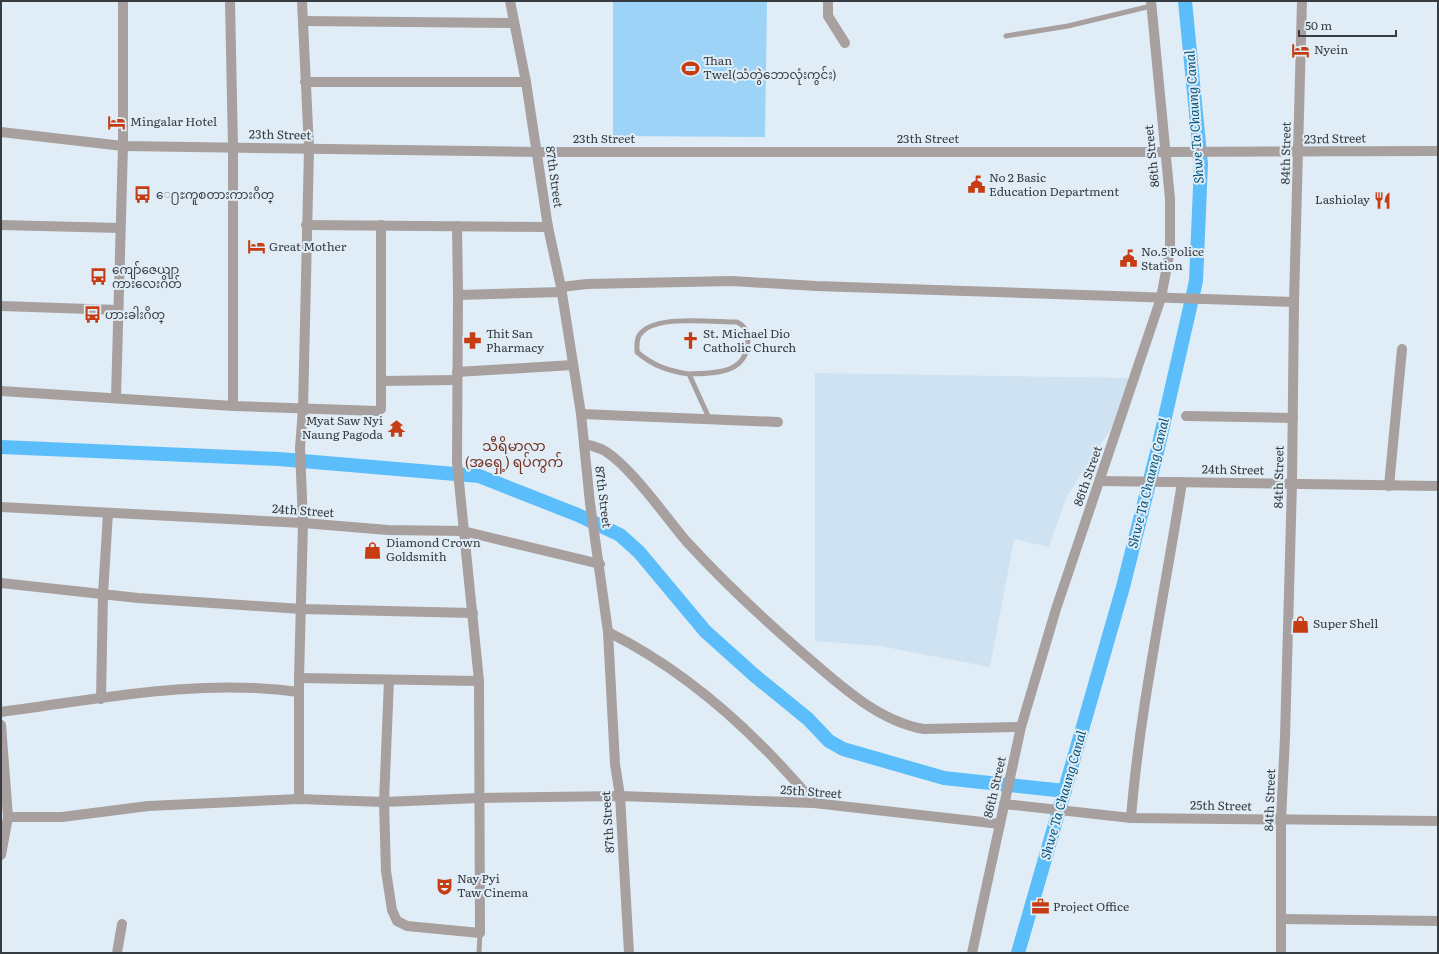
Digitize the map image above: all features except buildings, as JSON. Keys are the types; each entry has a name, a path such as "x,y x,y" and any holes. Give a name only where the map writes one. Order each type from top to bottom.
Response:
{"street":[{"path":"116,397 123,146 123,1"},
{"path":"230,1 233,148 232,406"},
{"path":"299,798 299,692 303,523 300,448 303,409 308,148 302,1"},
{"name":"87th Street","path":"510,1 526,82 548,227 562,289 581,414 590,503 600,564 608,632 615,764 620,796 629,953"},
{"path":"828,1 830,20 845,43"},
{"name":"84th Street","path":"1281,953 1281,820 1292,483 1294,302 1302,1"},
{"name":"86th Street","path":"972,953 1022,727 1056,609 1161,298 1170,250 1171,231 1151,4"},
{"path":"304,21 514,23"},
{"path":"305,82 526,82"},
{"name":"23th Street","path":"1,132 123,146 233,148 537,152 1208,151"},
{"name":"23rd Street","path":"1208,151 1299,153 1438,151"},
{"path":"1,225 120,228"},
{"path":"306,225 548,227"},
{"path":"1,391 116,397 232,406 377,411 382,407 381,225"},
{"path":"390,680 384,802 386,870 392,910 397,921 407,926 480,933 479,681 457,462 457,226"},
{"path":"458,295 562,289 587,284 732,281 816,286 1294,302"},
{"path":"1,306 118,310"},
{"path":"1389,486 1402,349"},
{"path":"381,381 573,366"},
{"path":"581,414 778,422"},
{"path":"1186,416 1293,418"},
{"path":"584,444 602,450 624,467 688,542 757,613 851,695 902,724 913,727 924,729 1022,727"},
{"name":"24th Street","path":"1100,481 1136,480 1438,486"},
{"path":"1131,818 1143,712 1182,482"},
{"name":"24th Street","path":"1,507 303,523 388,530 463,531 600,564"},
{"path":"101,699 103,594 108,513"},
{"path":"1,583 103,594 302,609 473,612"},
{"path":"608,632 639,647 680,674 754,739 789,774 814,804"},
{"path":"300,678 479,681"},
{"path":"1,712 186,689 230,686 271,688 299,692"},
{"path":"1,725 8,817 1,855"},
{"name":"25th Street","path":"8,817 62,817 148,806 299,798 384,802 479,798 620,796 814,804 1000,824"},
{"name":"25th Street","path":"1005,800 1040,808 1131,818 1438,821"},
{"path":"1282,918 1438,921"},
{"path":"117,953 122,924"}],"lane":[{"path":"1006,36 1068,26 1151,4"},
{"path":"664,322 737,322 741,324 748,334 748,351 739,364 720,373 689,374 668,370 646,360 637,352 637,340 642,331 664,322"},
{"path":"689,374 709,418"},
{"path":"479,953 480,933"}],"shaded area":[{"name":"Than Twel(သံတွဲဘောလုံးကွင်း)","path":"613,1 767,1 765,137 613,136"},
{"path":"815,373 1129,378 1121,413 1066,498 1049,547 1014,539 990,667 880,646 815,641"}],"waterway":[{"name":"Shwe Ta Chaung Canal","path":"1018,953 1123,587 1158,448 1196,281 1201,164 1185,1"},
{"path":"1,447 279,459 479,476 578,515 620,535 639,552 705,631 754,675 808,719 829,741 843,749 944,778 1065,791"}],"place":[{"name":"Nyein","path":"1301,50"},
{"name":"Than Twel(သံတွဲဘောလုံးကွင်း)","path":"690,68"},
{"name":"Mingalar Hotel","path":"117,122"},
{"name":"No 2 Basic Education Department","path":"976,185"},
{"name":"ေ႐ႊကူစတားကားဂိတ္","path":"143,195"},
{"name":"Lashiolay","path":"1383,200"},
{"name":"Great Mother","path":"256,247"},
{"name":"No.5 Police Station","path":"1128,259"},
{"name":"ကျော်ဇေယျာ ကားလေးဂိတ်","path":"99,277"},
{"name":"ဟားခါးဂိတ္","path":"92,315"},
{"name":"Thit San Pharmacy","path":"473,341"},
{"name":"St. Michael Dio Catholic Church","path":"690,341"},
{"name":"Myat Saw Nyi Naung Pagoda","path":"396,428"},
{"name":"Diamond Crown Goldsmith","path":"373,550"},
{"name":"Super Shell","path":"1300,624"},
{"name":"Nay Pyi Taw Cinema","path":"444,886"},
{"name":"Project Office","path":"1040,907"}],"district":[{"name":"သီရိမာလာ (အရှေ့) ရပ်ကွက်","path":"514,454"}]}
